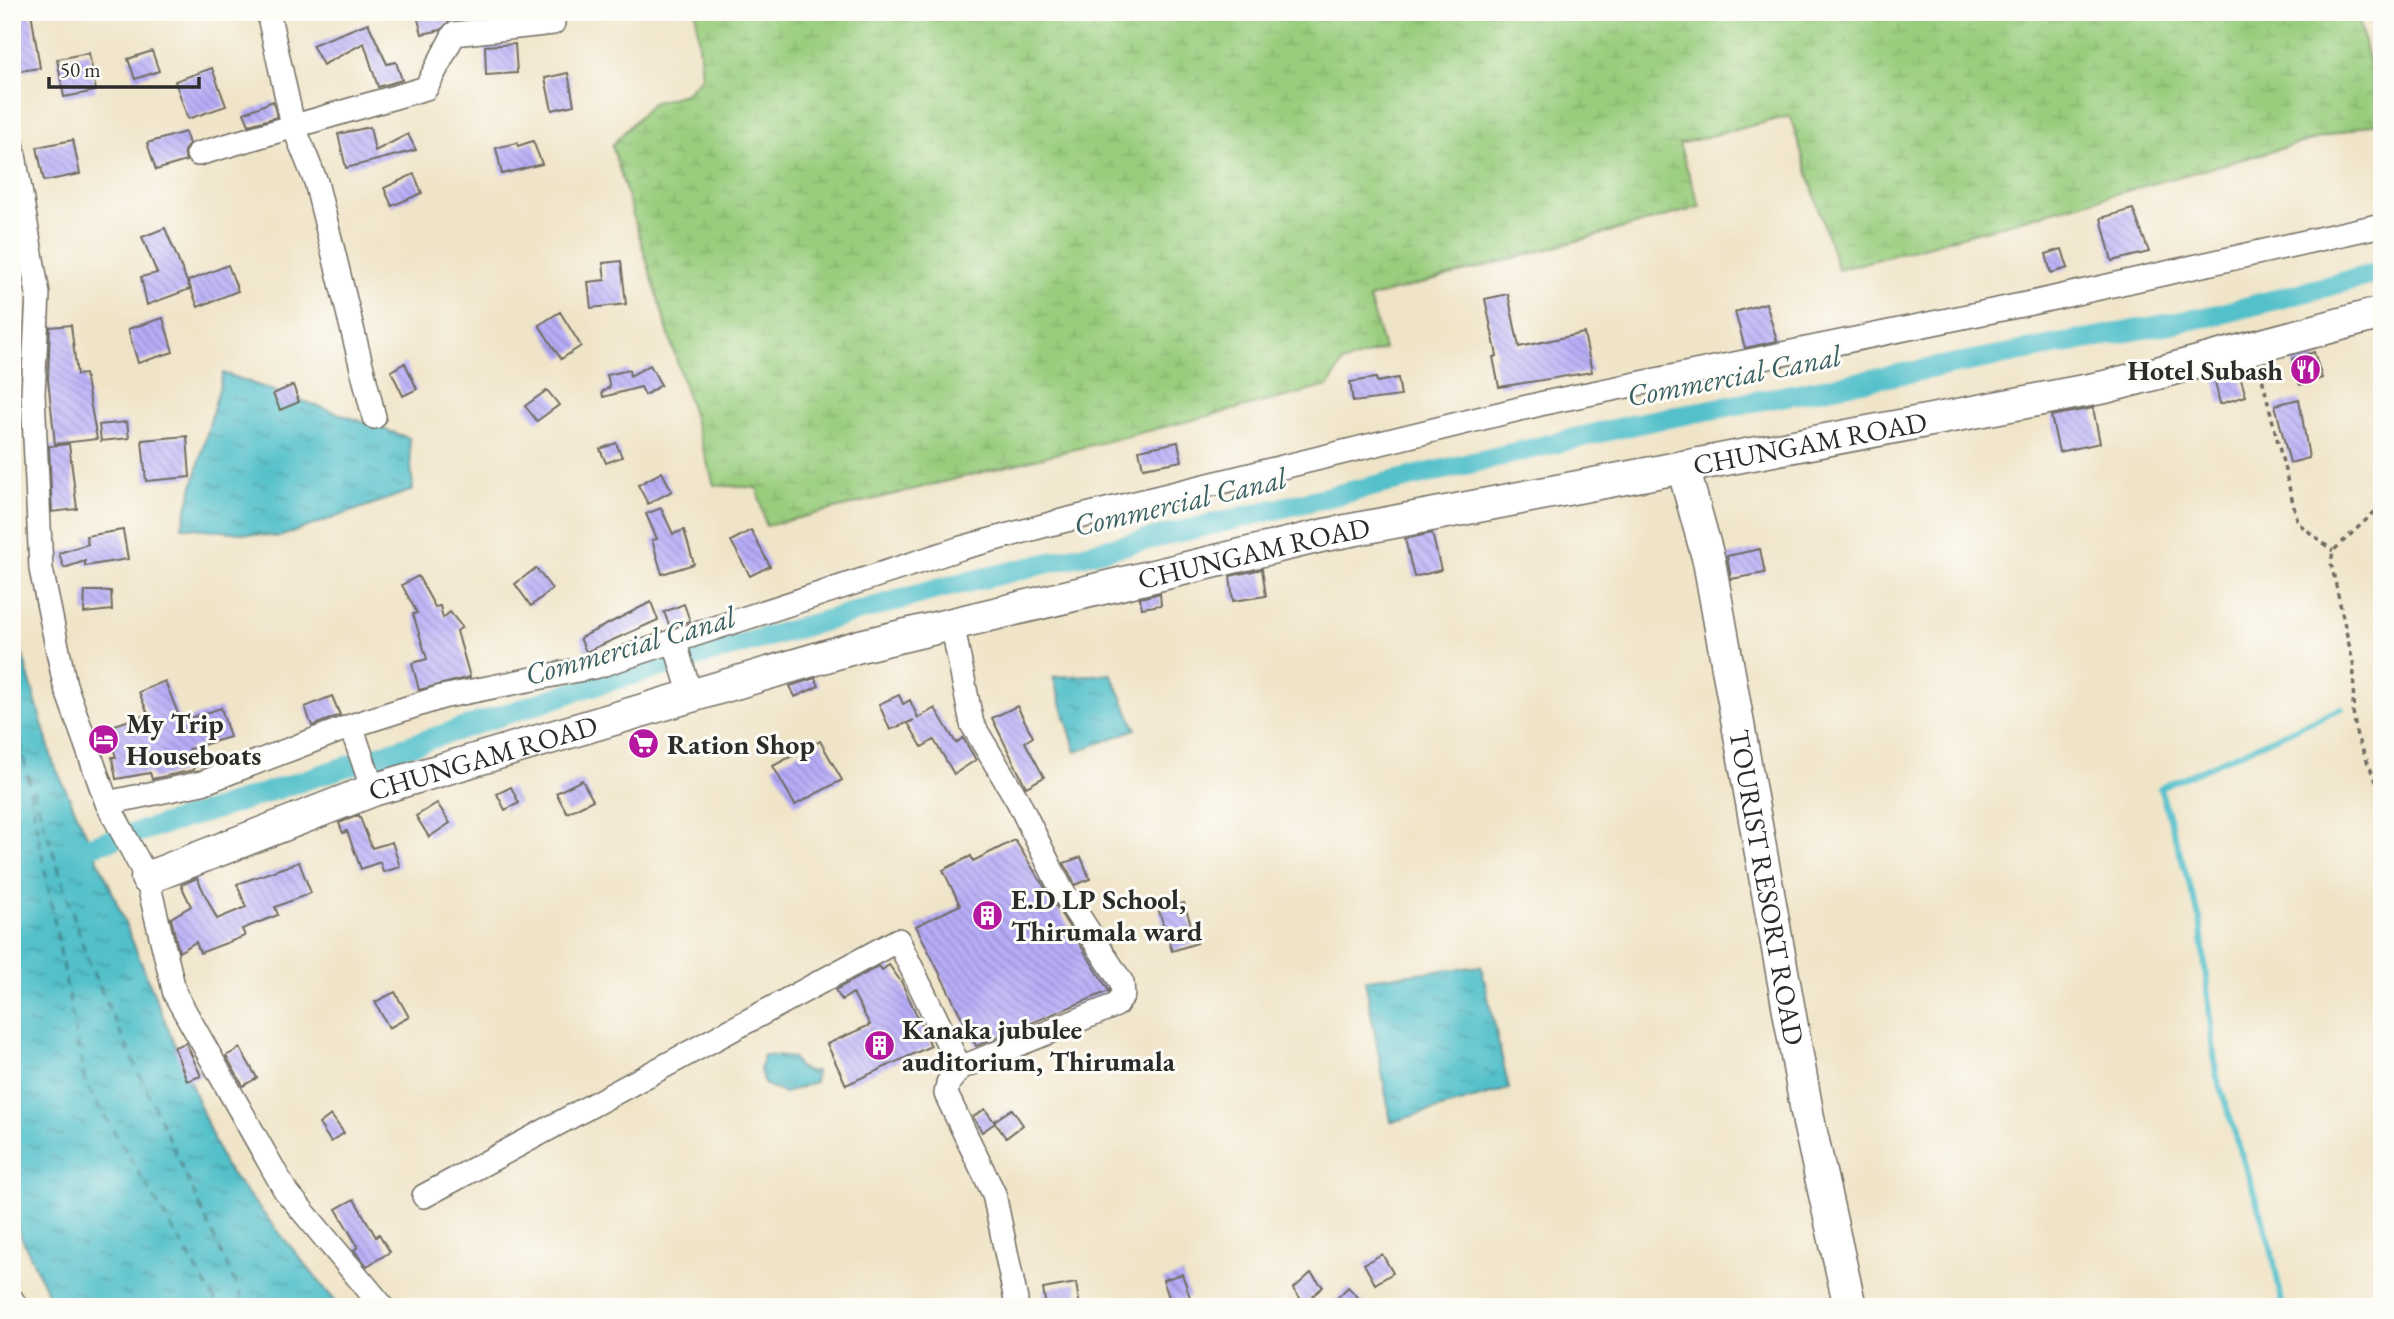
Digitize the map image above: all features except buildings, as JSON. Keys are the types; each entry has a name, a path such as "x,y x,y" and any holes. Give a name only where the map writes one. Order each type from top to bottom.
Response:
{"main road":[{"name":"CHUNGAM ROAD","path":"143,870 373,790 691,696 952,623 1325,535 2105,387 2382,313"},
{"name":"TOURIST RESORT ROAD","path":"1682,467 1709,561 1809,1123 1850,1307"}],"street":[{"path":"268,12 293,125 316,182 374,417"},
{"path":"198,154 426,88 454,34 553,23"},
{"path":"12,144 38,294 33,393 41,569 65,685 108,806 143,870 175,994 285,1190 383,1307"},
{"path":"108,806 202,783 351,726 442,697 598,666 974,544 1531,406 2036,302 2382,225"},
{"path":"952,623 972,724 1018,801 1061,889 1122,983 1124,995 1116,1005 960,1068 948,1083 946,1094 994,1194 1016,1300 1014,1307"},
{"path":"674,640 691,696"},
{"path":"351,726 373,790"},
{"path":"424,1196 898,940 960,1068"},
{"path":"12,1300 16,1307"}],"path":[{"path":"2254,348 2298,523 2333,551"},
{"path":"2382,505 2333,551 2332,563 2354,667 2353,712 2357,737 2382,796"}],"green space":[{"path":"696,12 2357,12 2382,121 1838,270 1790,116 1679,144 1700,207 1369,298 1384,349 1342,363 1329,386 766,526 757,488 714,485 612,145 652,103 685,94 702,77"}],"water":[{"path":"12,256 16,273 17,635 53,762 109,884 224,1165 340,1307 54,1307 12,1217"},
{"path":"223,373 409,438 413,490 279,537 182,527"},
{"path":"1111,674 1136,729 1076,752 1053,677"},
{"path":"1481,966 1509,1089 1391,1122 1365,979"},
{"path":"764,1055 793,1058 798,1067 808,1072 816,1071 815,1082 785,1093 764,1084 760,1070"}],"waterway":[{"name":"Commercial Canal","path":"12,869 220,808 585,688 938,589 1645,422 2216,315 2382,272"},
{"path":"2283,1307 2270,1243 2216,1074 2200,919 2160,788 2342,708"}],"ferry route":[{"path":"12,696 85,1083 219,1307"},
{"path":"12,725 23,759"},
{"path":"28,774 89,964 246,1307"}],"place":[{"name":"Hotel Subash","path":"2306,370"},
{"name":"My Trip Houseboats","path":"103,739"},
{"name":"Ration Shop","path":"644,744"},
{"name":"E.D LP School, Thirumala ward","path":"988,915"},
{"name":"Kanaka jubulee auditorium, Thirumala","path":"879,1045"}]}
